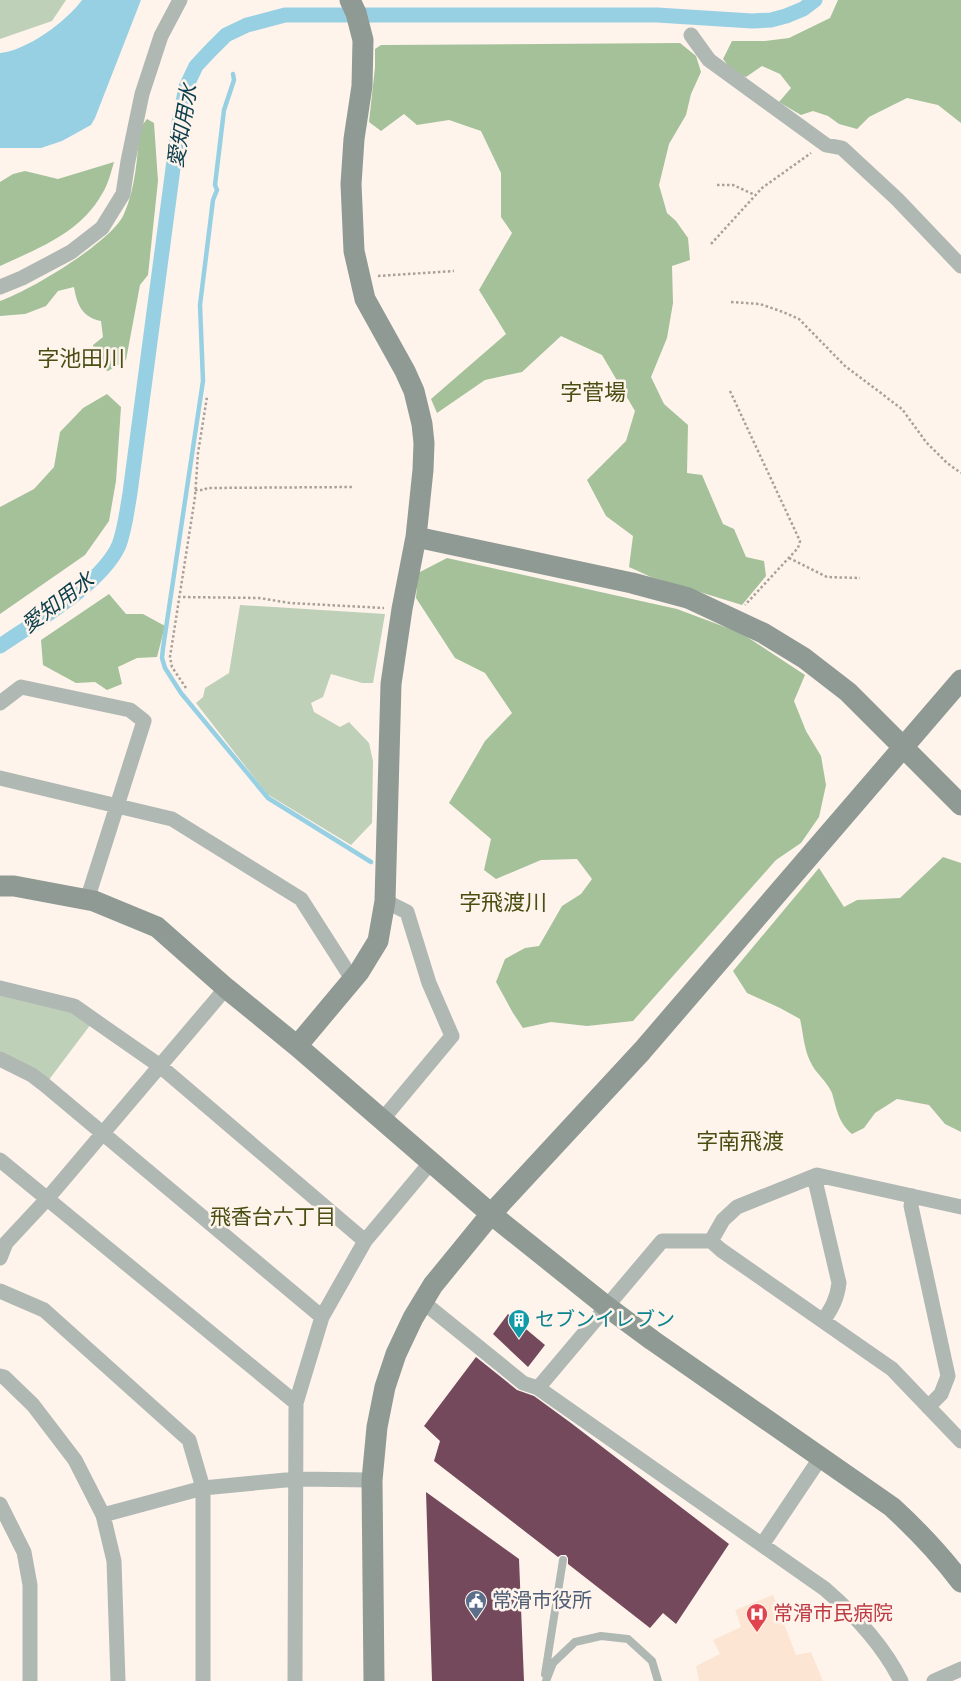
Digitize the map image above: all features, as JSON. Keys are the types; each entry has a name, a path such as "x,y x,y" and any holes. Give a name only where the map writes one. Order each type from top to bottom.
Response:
{"street":[{"path":"0,287 22,278 71,252 102,228 123,194 142,94 161,36 180,0"},
{"path":"297,1046 355,977 378,941 385,901 391,684 402,609 416,537 423,470 424,443 419,409 414,391 365,299 354,251 351,184 354,139 362,86 363,40 356,13 350,0"},
{"path":"691,35 709,60 826,144 842,148 897,199 961,266"},
{"path":"416,537 632,583 688,598 737,620 763,633 804,658 840,686 961,805"},
{"path":"374,1681 372,1480 377,1427 385,1387 396,1354 413,1318 433,1285 491,1214 642,1051 961,680"},
{"path":"0,703 21,687 130,710 144,721 87,900"},
{"path":"0,778 172,819 301,899 347,971 355,977"},
{"path":"0,886 14,886 94,901 157,927 491,1214 606,1306 892,1507 931,1545 961,1582"},
{"path":"382,1120 452,1036 429,983 407,912 385,901"},
{"path":"0,988 74,1006 160,1066 365,1241"},
{"path":"0,1258 6,1243 48,1199 226,988"},
{"path":"0,1058 32,1075 46,1085 322,1317"},
{"path":"0,1160 296,1403"},
{"path":"295,1681 296,1403 322,1317 365,1241 431,1162"},
{"path":"711,1241 723,1220 738,1207 816,1175 961,1207"},
{"path":"814,1176 839,1283 838,1294 834,1304 823,1321"},
{"path":"913,1196 911,1206 948,1376 941,1394 928,1407"},
{"path":"538,1388 662,1241 711,1241 721,1250 892,1369 961,1441"},
{"path":"0,1291 44,1310 189,1440 203,1488 203,1681"},
{"path":"423,1302 523,1383 538,1388 762,1545 807,1574 846,1607 883,1651 901,1681"},
{"path":"0,1376 4,1377 33,1405 51,1428 74,1460 103,1515 114,1561 118,1681"},
{"path":"762,1545 821,1457"},
{"path":"103,1515 203,1488 296,1479 372,1480"},
{"path":"0,1504 24,1552 30,1585 30,1681"},
{"path":"934,1681 961,1669"}],"lane":[{"path":"545,1681 563,1560"},
{"path":"545,1681 553,1663 574,1642 601,1636 628,1638 652,1661 658,1681"}],"path":[{"path":"712,244 756,194 778,175 826,144"},
{"path":"717,185 733,184 756,194"},
{"path":"359,277 454,272"},
{"path":"731,302 760,304 799,319 845,366 902,409 926,442 961,473"},
{"path":"730,391 799,538 800,545 741,610 737,620"},
{"path":"186,688 172,667 170,657 207,397"},
{"path":"195,490 207,488 354,487"},
{"path":"789,558 827,577 860,578"},
{"path":"178,597 259,598 290,603 402,609"}],"shaded area":[{"name":"常滑市民病院","path":"773,1595 796,1655 811,1652 823,1681 699,1681 696,1666 720,1654 713,1640 741,1627 735,1610"}],"green space":[{"path":"0,0 66,0 52,21 0,39"},
{"path":"838,0 961,0 961,123 938,105 907,98 869,117 857,129 839,124 828,116 813,111 801,115 779,102 791,88 780,74 762,66 746,77 734,73 723,59 732,41 765,41 789,38 830,18"},
{"path":"680,43 696,56 701,72 691,94 686,115 669,144 659,185 667,213 676,221 688,238 690,260 672,266 673,303 667,338 651,377 664,404 688,425 687,473 702,475 723,524 734,529 746,557 764,561 766,576 742,605 651,577 629,567 633,536 606,516 587,480 626,441 635,411 602,355 561,336 522,372 485,380 437,413 431,399 506,334 479,290 512,233 501,217 501,173 481,131 449,120 417,125 404,114 381,131 369,122 375,49 381,45"},
{"path":"147,119 154,123 158,181 148,275 140,285 126,360 108,371 99,368 93,345 103,337 101,321 89,317 85,313 79,305 74,287 58,291 46,306 25,314 0,316 0,301 30,287 68,264 104,238 116,225 128,204 135,172 140,128"},
{"path":"114,162 104,190 93,208 82,219 44,246 0,266 0,182 13,174 25,171 58,179"},
{"path":"107,394 121,407 116,481 109,521 85,555 0,614 0,507 34,489 54,467 60,432 83,408"},
{"path":"447,558 677,609 741,633 805,675 794,701 806,731 821,756 826,785 819,817 801,843 776,860 633,1021 587,1026 551,1022 523,1028 496,982 505,959 525,948 539,946 562,906 581,894 592,879 577,859 541,860 496,879 484,870 491,839 449,803 485,741 512,713 485,673 455,658 416,598 418,573"},
{"path":"109,594 126,614 143,614 165,626 157,657 137,658 118,667 122,684 107,690 95,682 76,683 43,665 41,640"},
{"path":"240,605 385,614 373,683 362,683 331,674 323,697 311,703 314,712 340,727 349,722 369,743 373,761 372,823 351,845 267,794 196,703 203,697 205,688 229,673"},
{"path":"943,857 961,863 961,1132 945,1124 929,1105 897,1099 875,1113 864,1128 852,1134 841,1120 830,1089 810,1061 800,1019 747,993 733,971 819,868 844,907 857,900 900,898"},
{"path":"0,988 94,1020 45,1085 0,1059"}],"water":[{"path":"82,0 141,0 95,118 91,125 62,141 41,148 0,148 0,53 22,47 45,34 67,17"}],"building":[{"name":"セブンイレブン","path":"508,1314 545,1345 528,1367 493,1334"},
{"path":"476,1357 517,1390 534,1396 571,1423 729,1544 676,1624 663,1613 650,1628 568,1564 566,1555 558,1557 434,1461 440,1441 424,1426"},
{"name":"常滑市役所","path":"426,1492 519,1559 524,1681 432,1681"}],"waterway":[{"name":"愛知用水","path":"0,646 49,614 83,588 110,560 119,545 130,493 179,123 186,87 196,66 226,35 247,25 285,15 657,15 752,21 771,20 803,9 815,0"},
{"path":"233,74 234,80 224,110 215,185 217,190 213,200 200,305 203,381 162,658 165,668 181,693 268,798 371,862"}],"place":[{"name":"セブンイレブン","path":"519,1339"},
{"name":"常滑市役所","path":"476,1620"},
{"name":"常滑市民病院","path":"757,1633"}],"district":[{"name":"字池田川","path":"81,359"},
{"name":"字菅場","path":"593,393"},
{"name":"字飛渡川","path":"503,903"},
{"name":"字南飛渡","path":"740,1142"},
{"name":"飛香台六丁目","path":"273,1217"}]}
